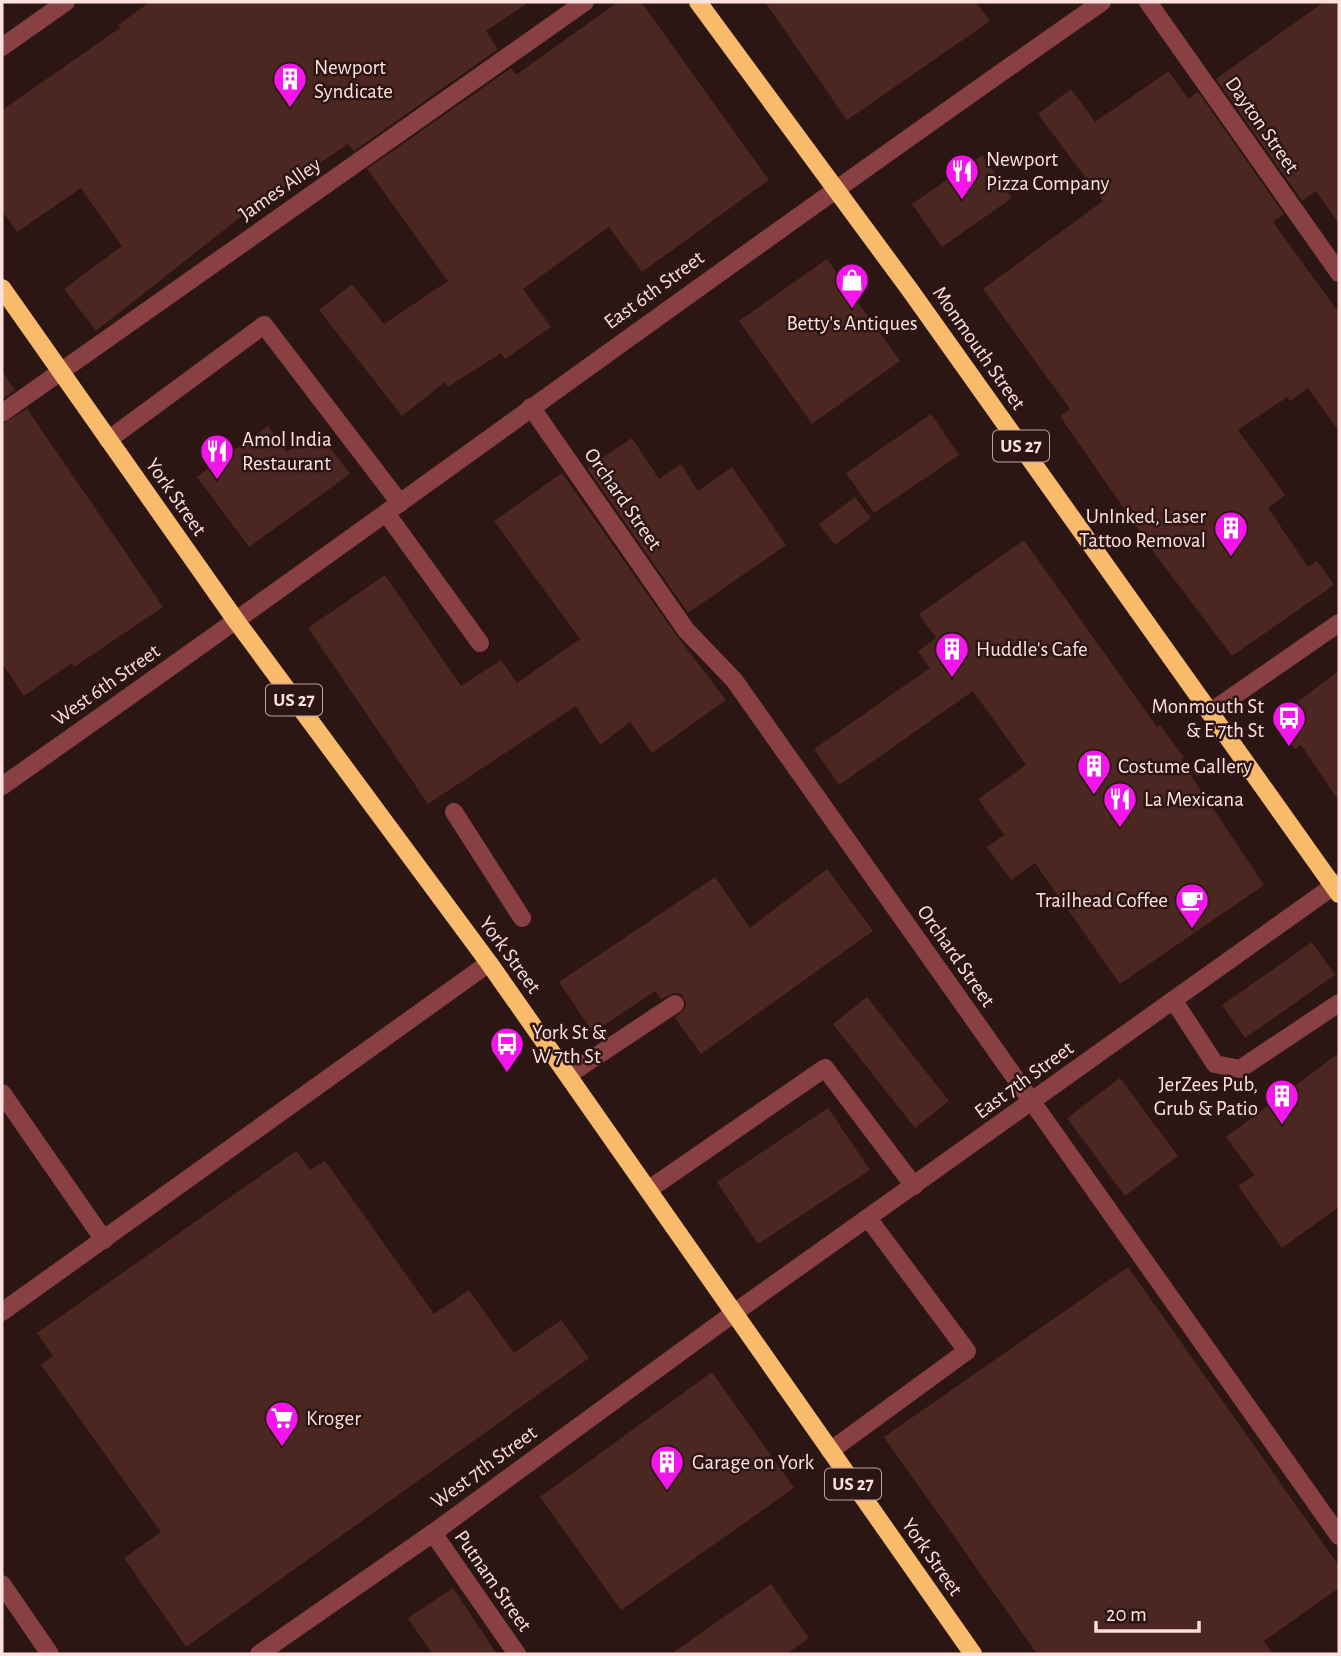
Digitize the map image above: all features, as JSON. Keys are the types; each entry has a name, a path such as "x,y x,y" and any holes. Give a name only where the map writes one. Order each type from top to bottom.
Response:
{"main road":[{"name":"Monmouth Street","path":"698,2 837,188 1209,713 1337,887"},
{"name":"York Street","path":"2,288 237,622 489,963 973,1654"}],"street":[{"path":"2,47 66,2"},
{"name":"James Alley","path":"2,413 585,2"},
{"name":"East 6th Street","path":"237,622 531,407 1102,2"},
{"name":"Dayton Street","path":"1148,2 1339,274"},
{"path":"108,439 264,325 393,508 480,643"},
{"name":"Orchard Street","path":"531,407 686,630 734,680 1339,1536"},
{"name":"West 6th Street","path":"2,786 237,622"},
{"path":"1209,713 1339,624"},
{"path":"454,812 522,918"},
{"name":"East 7th Street","path":"734,1313 1337,887"},
{"path":"2,1312 489,963"},
{"path":"1174,1001 1215,1064 1240,1069 1339,1003"},
{"path":"568,1075 675,1004"},
{"path":"648,1190 825,1068 914,1186"},
{"path":"2,1093 104,1240"},
{"path":"830,1451 967,1351 868,1218"},
{"name":"West 7th Street","path":"259,1654 433,1533 734,1313"},
{"name":"Putnam Street","path":"433,1533 517,1654"},
{"path":"2,1585 50,1654"}],"building":[{"path":"150,2 529,2 486,31 498,49 354,151 348,144 252,208 96,331 64,289 122,246 81,188 17,232 2,210 2,110 120,28 118,25"},
{"path":"618,2 641,2 769,180 642,272 609,227 523,289 551,327 505,359 501,353 448,387 445,382 402,416 319,310 352,284 384,324 448,281 367,169 511,68 516,75"},
{"path":"765,2 976,2 990,21 847,120"},
{"path":"1324,2 1339,2 1339,224 1316,191 1302,201 1216,79"},
{"path":"1169,71 1188,99 1198,92 1284,214 1273,222 1339,313 1339,431 1308,388 1290,401 1287,397 1238,430 1285,495 1268,508 1308,567 1317,561 1334,585 1232,656 1155,554 1060,416 1070,409 983,289 1103,201 1038,114 1071,89 1095,122"},
{"name":"Newport Pizza Company","path":"982,155 1012,198 942,247 912,204"},
{"path":"827,259 900,361 812,424 739,321"},
{"path":"2,371 15,390 2,399"},
{"path":"27,409 163,607 74,667 72,663 24,696 2,663 2,424"},
{"path":"931,414 959,455 874,513 846,473"},
{"path":"268,426 287,452 317,430 350,474 249,547 197,477"},
{"path":"632,438 659,479 681,464 698,491 732,467 786,545 688,613 587,468"},
{"path":"562,473 677,636 726,700 652,753 630,722 600,745 576,706 428,804 308,628 385,575 461,686 501,660 517,683 580,639 494,521"},
{"path":"855,497 871,518 835,545 819,524"},
{"path":"1024,540 1157,727 1160,725 1184,758 1181,760 1264,885 1120,984 1035,863 1011,880 987,847 1004,835 978,799 1026,765 973,691 839,785 814,749 930,668 918,651 936,638 919,614"},
{"path":"1339,671 1339,801 1301,745 1295,749 1273,720"},
{"path":"827,869 873,931 701,1054 675,1018 685,1008 686,1003 681,994 674,993 661,999 655,991 593,1033 559,982 715,877 750,928"},
{"path":"1312,942 1335,975 1245,1038 1222,1005"},
{"path":"867,997 949,1101 915,1128 833,1024"},
{"path":"1339,1053 1339,1207 1282,1248 1238,1186 1254,1175 1226,1137"},
{"path":"1120,1078 1178,1156 1125,1196 1067,1118"},
{"path":"828,1108 870,1170 758,1244 717,1182"},
{"name":"Kroger","path":"296,1151 310,1170 325,1161 434,1314 469,1290 514,1353 561,1320 589,1358 186,1647 124,1558 161,1532 41,1365 53,1356 37,1333"},
{"path":"1128,1267 1339,1566 1339,1588 1264,1641 1273,1654 1037,1654 884,1437"},
{"name":"Garage on York","path":"712,1372 794,1488 621,1610 540,1497"},
{"path":"771,1584 809,1638 786,1654 671,1654"},
{"path":"453,1588 497,1654 432,1654 408,1618"}],"place":[{"name":"Newport Syndicate","path":"290,109"},
{"name":"Newport Pizza Company","path":"962,201"},
{"name":"Betty's Antiques","path":"852,310"},
{"name":"Amol India Restaurant","path":"217,481"},
{"name":"UnInked, Laser Tattoo Removal","path":"1231,558"},
{"name":"Huddle's Cafe","path":"952,679"},
{"name":"Monmouth St & E 7th St","path":"1289,748"},
{"name":"Costume Gallery","path":"1094,796"},
{"name":"La Mexicana","path":"1120,829"},
{"name":"Trailhead Coffee","path":"1192,930"},
{"name":"York St & W 7th St","path":"507,1074"},
{"name":"JerZees Pub, Grub & Patio","path":"1282,1126"},
{"name":"Kroger","path":"282,1448"},
{"name":"Garage on York","path":"667,1492"}]}
